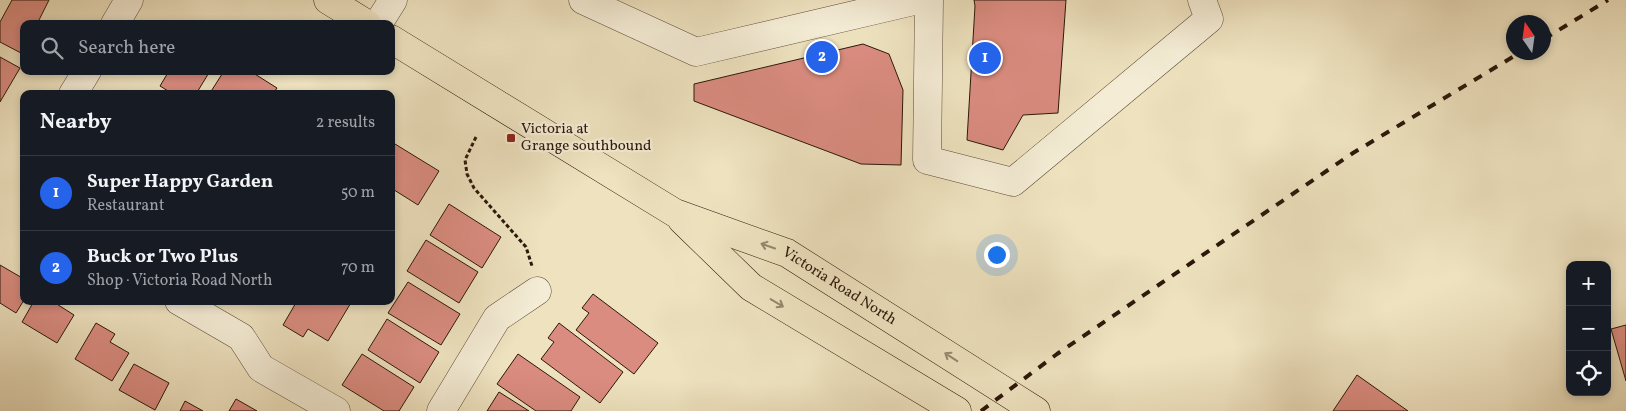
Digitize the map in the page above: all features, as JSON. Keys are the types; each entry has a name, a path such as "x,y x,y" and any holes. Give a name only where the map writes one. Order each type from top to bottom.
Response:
{"main road":[{"path":"328,0 360,20"},
{"name":"Victoria Road North","path":"395,41 675,213 787,253 1036,411"},
{"name":"Victoria Road North","path":"675,213 751,287 957,411"}],"street":[{"path":"117,20 129,0"},
{"path":"380,20 393,0"},
{"path":"583,0 696,52 918,0"},
{"path":"929,0 927,160 1013,182 1209,19 1202,0"},
{"path":"75,90 85,75"},
{"path":"441,411 497,318 537,291"},
{"path":"186,305 241,338 261,368 336,411"}],"path":[{"path":"476,137 465,160 467,174 474,188 526,247 537,291"}],"building":[{"path":"12,0 49,0 39,20 20,20 20,52 0,42 0,22"},
{"path":"974,0 1066,0 1058,113 1023,115 1003,150 967,140"},
{"path":"863,44 889,54 903,90 901,165 861,164 694,101 694,84"},
{"path":"0,57 20,68 0,102"},
{"path":"167,75 208,75 198,90 166,90 160,86"},
{"path":"221,75 256,75 277,88 276,90 212,90"},
{"path":"395,144 439,171 418,205 395,191"},
{"path":"449,204 501,237 482,268 430,235"},
{"path":"426,240 478,272 459,303 407,271"},
{"path":"0,265 20,277 21,305 16,313 0,303"},
{"path":"408,282 460,314 441,345 388,313 395,305"},
{"path":"593,294 658,343 634,374 576,330 589,313 582,308"},
{"path":"32,305 58,305 74,315 57,343 22,322"},
{"path":"295,305 350,305 328,341 308,329 303,337 283,325"},
{"path":"387,319 439,352 420,383 368,350"},
{"path":"96,323 115,334 110,342 129,353 112,381 75,359"},
{"path":"559,323 623,372 600,403 541,359 554,342 548,338"},
{"path":"1626,325 1626,381 1611,329"},
{"path":"362,354 414,387 399,411 384,411 342,385"},
{"path":"518,354 580,397 571,411 536,411 497,384"},
{"path":"134,364 169,383 155,410 119,390"},
{"path":"1357,375 1408,411 1333,411"},
{"path":"499,392 529,411 487,411"},
{"path":"236,399 257,411 229,411"},
{"path":"185,401 203,411 180,411"}],"railway":[{"path":"1551,35 1608,0"},
{"path":"981,411 1057,354 1353,153 1508,60"}],"place":[{"name":"Buck or Two Plus","path":"822,57"},
{"name":"Super Happy Garden","path":"985,58"},
{"name":"Victoria at Grange southbound","path":"511,138"}]}
